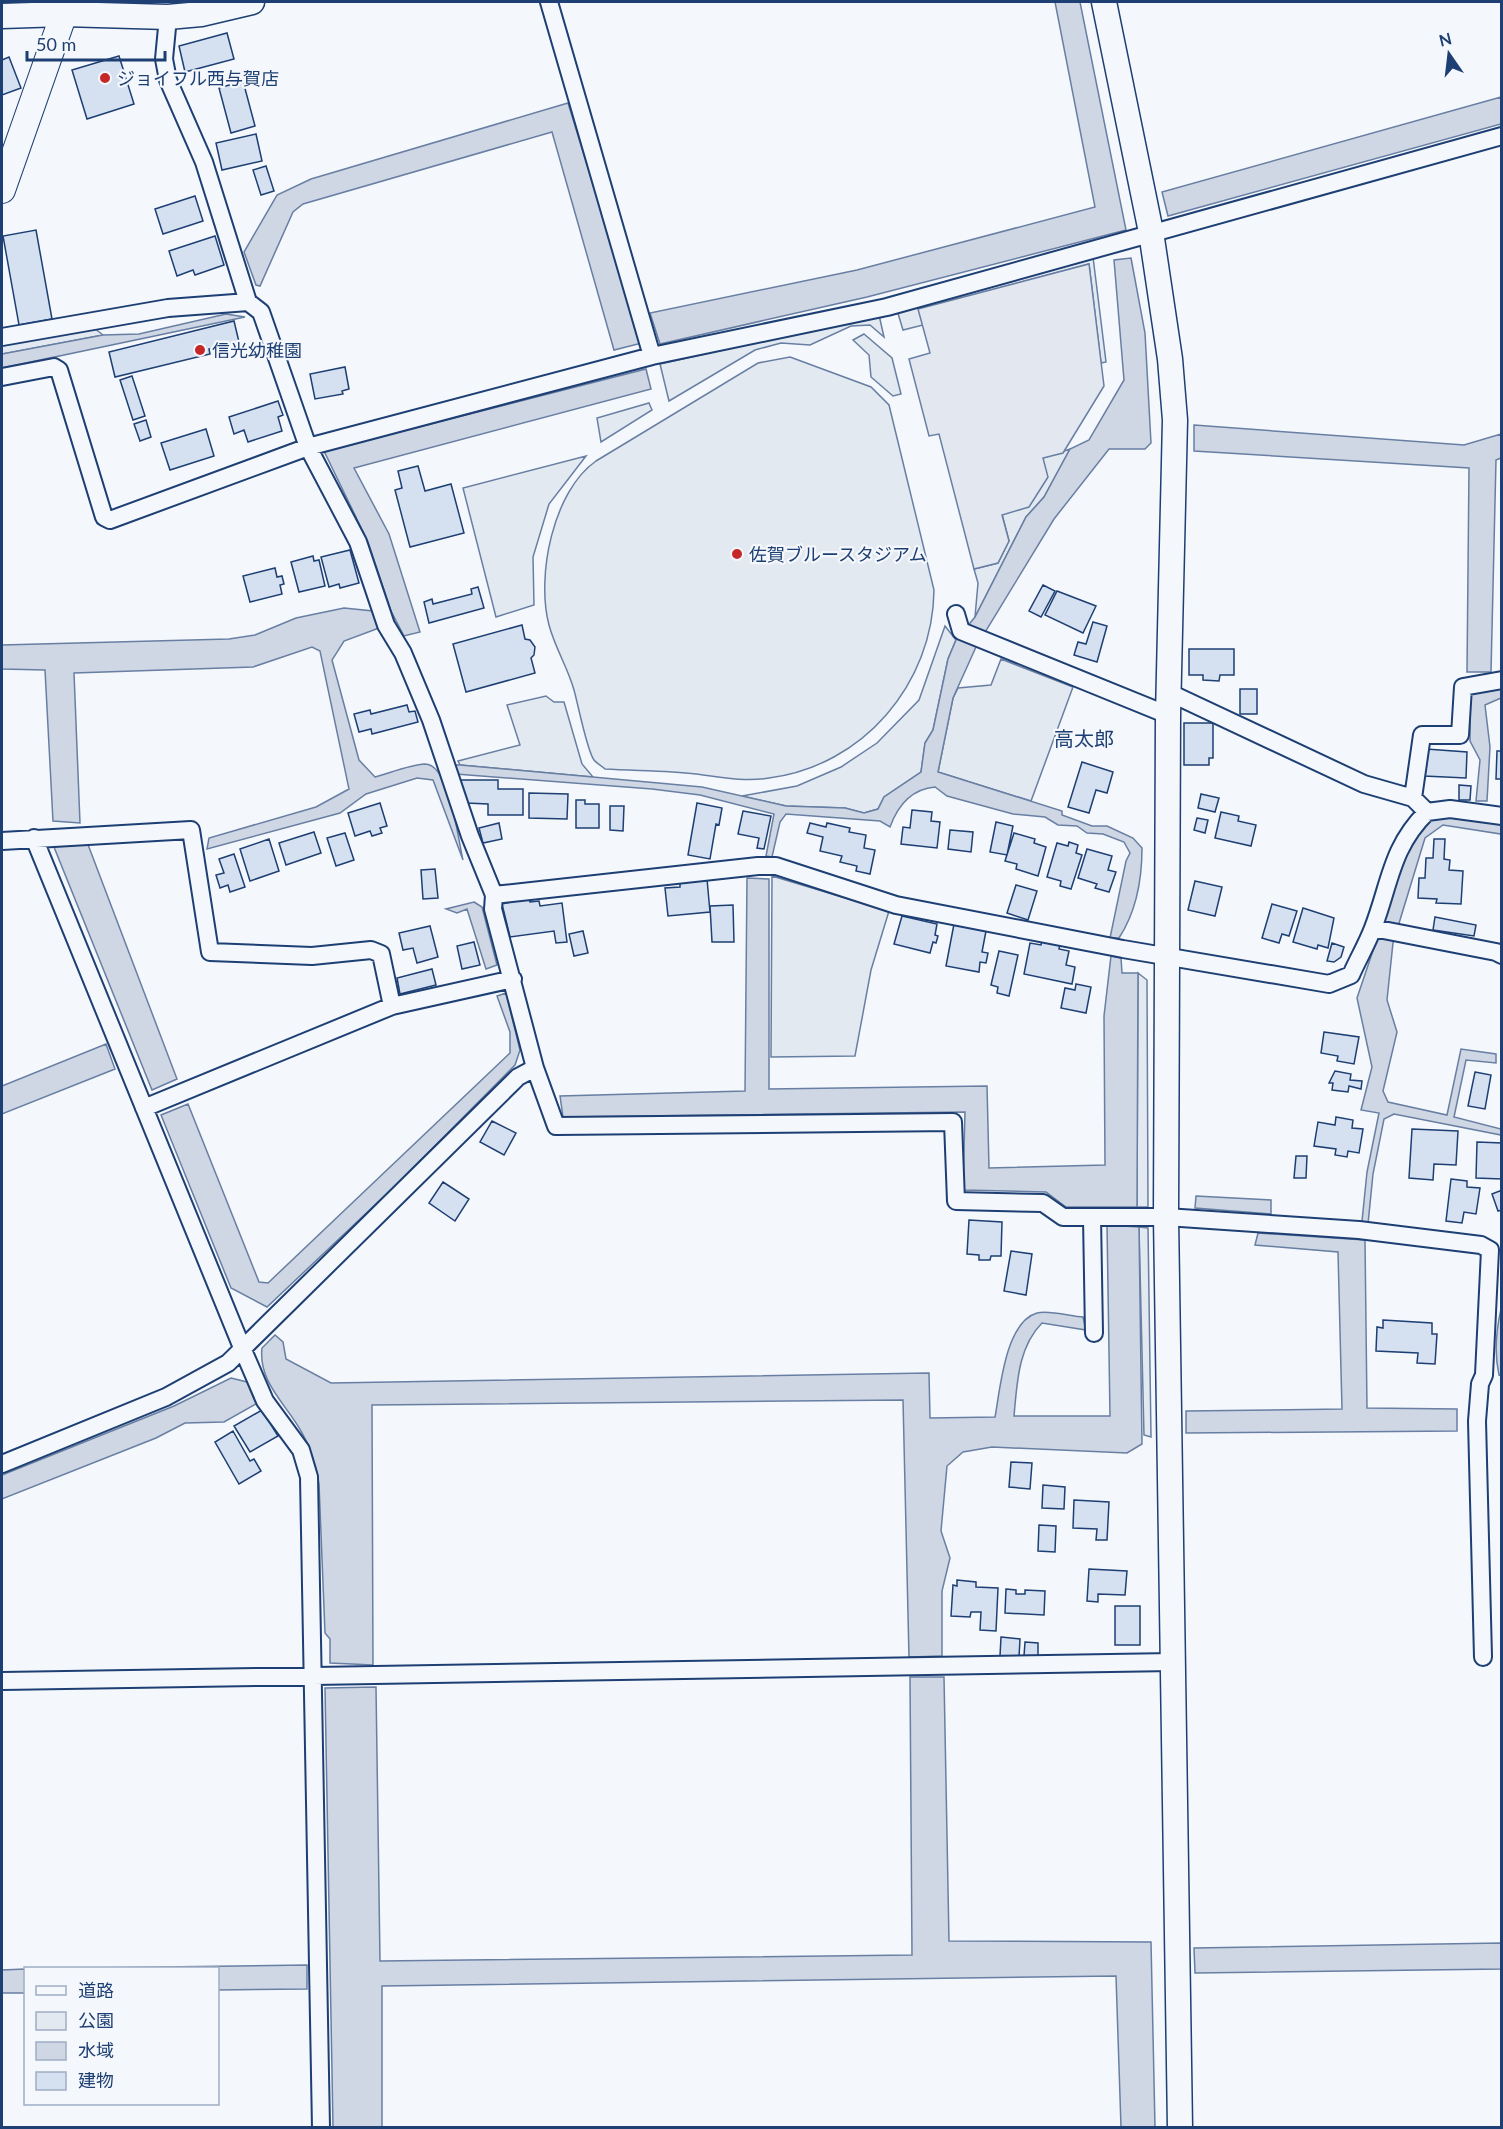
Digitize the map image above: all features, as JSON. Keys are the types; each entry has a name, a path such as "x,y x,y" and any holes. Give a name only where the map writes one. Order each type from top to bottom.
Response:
{"main road":[{"path":"2,190 65,8"}],"street":[{"path":"2,16 65,8 168,17 202,8 252,2"},
{"path":"549,2 652,356"},
{"path":"1104,2 1151,232 1170,359 1174,420 1166,955 1166,1217 1180,2127"},
{"path":"168,17 164,59 168,80 204,162 248,302 261,312 308,447 358,542 386,625 403,653 431,720 470,836 494,895 493,909 535,1068 556,1126 953,1122 956,1202 1043,1203 1064,1217 1166,1217 1359,1230 1481,1245 1490,1250 1484,1374 1480,1384 1477,1421 1483,1657"},
{"path":"2,377 54,367 59,370 104,517 110,520 308,447 652,356 887,307 1502,136"},
{"path":"2,337 168,308 248,302"},
{"path":"956,614 962,631 983,640 1169,704 1364,784 1413,798 1427,812"},
{"path":"1413,798 1422,735 1460,735 1463,687 1502,680"},
{"path":"494,895 758,866 776,866 896,905 1329,984 1351,975 1375,929 1395,855 1411,828 1427,812 1450,809 1502,816"},
{"path":"2,841 191,830 210,952 312,956 371,950 381,954 392,1006"},
{"path":"34,838 243,1350 265,1401 301,1450 309,1477 321,2127"},
{"path":"1375,929 1502,955"},
{"path":"144,1108 392,1006 513,979"},
{"path":"2,1464 166,1397 228,1363 518,1077 535,1068"},
{"path":"1092,1217 1094,1333"},
{"path":"2,1681 1173,1662"}],"green space":[{"path":"1093,257 1106,362 1101,363 1089,264 919,309 923,325 903,330 897,310"},
{"path":"879,315 884,337 870,325 851,326 810,345 781,343 755,350 669,401 660,364"},
{"path":"94,328 103,335 2,354 2,343"},
{"path":"864,334 892,358 901,394 893,396 871,377 869,355 853,340"},
{"name":"佐賀ブルースタジアム","path":"790,357 871,387 889,405 934,590 930,625 921,657 906,688 886,715 862,738 834,757 803,770 769,778 732,779 673,772 605,769 591,755 576,697 549,625 545,583 547,559 559,513 569,492 581,475 596,461 758,363"},
{"path":"649,403 652,410 601,442 597,418"},
{"path":"1070,449 1044,497 1026,517 975,617 978,583 974,569 998,563 1009,541 1002,514 1043,458"},
{"path":"586,456 549,504 533,557 534,605 496,617 463,488"},
{"path":"945,626 956,640 948,659 933,730 925,743 921,772 884,797 878,809 864,813 845,808 786,806 742,796 797,786 841,767 877,743 919,700"},
{"path":"1001,659 1073,687 1031,801 938,772 953,698 958,688 991,685"},
{"path":"546,696 554,702 564,702 582,764 593,777 460,765 458,761 520,745 507,705"},
{"path":"772,876 889,911 871,970 855,1056 771,1057"},
{"path":"1138,973 1147,980 1148,1207 1137,1207"},
{"path":"1139,1227 1148,1228 1151,1437 1144,1435"}],"shaded area":[{"path":"1089,264 1104,386 1063,453 1043,458 1048,477 1029,507 1002,515 1009,541 998,563 974,569 939,434 929,436 909,359 930,353 918,309"}],"water":[{"path":"1055,2 1080,2 1126,230 867,297 660,344 650,313 857,270 1095,207"},
{"path":"1501,97 1501,124 1168,216 1162,192"},
{"path":"568,103 642,343 614,350 552,132 303,204 293,212 260,286 256,285 244,252 277,195 311,179"},
{"path":"1131,258 1145,333 1151,443 1145,449 1109,449 1054,519 976,647 953,698 938,772 1062,811 1062,815 1092,826 1107,826 1133,838 1142,848 1141,871 1134,906 1119,938 1110,938 1126,861 1130,853 1124,842 1103,834 1087,833 1077,826 1058,825 1045,817 1013,814 947,796 935,787 919,791 907,800 897,812 890,827 880,821 786,814 780,822 772,857 766,856 774,814 700,795 652,789 456,774 454,765 460,765 702,787 786,806 845,808 864,813 878,809 884,797 921,772 925,743 933,730 948,659 956,640 975,617 1026,517 1044,497 1070,449 1089,440 1124,380 1114,260"},
{"path":"226,314 245,317 2,368 2,354 103,335 139,334"},
{"path":"646,369 651,389 354,468 389,534 420,632 404,636 391,611 368,542 324,451"},
{"path":"1194,425 1464,445 1501,434 1501,458 1496,460 1491,672 1467,672 1469,468 1194,451"},
{"path":"344,608 373,611 379,628 344,641 332,660 359,760 375,777 406,767 425,764 434,767 447,789 463,860 433,780 417,778 366,794 340,813 207,849 209,838 316,807 349,789 320,651 312,647 253,667 74,673 80,823 53,821 45,670 2,669 2,645 229,639 255,635 296,618"},
{"path":"1501,688 1501,698 1485,705 1490,747 1487,801 1476,801 1480,760 1470,741 1470,694"},
{"path":"1436,816 1501,823 1501,834 1443,825 1425,838 1393,943 1387,1000 1397,1032 1383,1091 1388,1102 1447,1115 1461,1049 1496,1054 1496,1063 1466,1060 1454,1117 1501,1129 1501,1135 1394,1114 1384,1119 1373,1174 1368,1224 1362,1221 1367,1172 1379,1113 1361,1110 1372,1067 1357,998 1413,832"},
{"path":"87,842 177,1079 152,1090 54,847"},
{"path":"747,878 769,879 769,1089 987,1086 989,1168 1105,1165 1104,1016 1111,956 1121,958 1122,973 1138,973 1137,1207 1066,1207 1046,1192 963,1190 965,1112 563,1117 560,1096 745,1091"},
{"path":"474,902 482,907 497,965 486,969 467,909 457,913 446,909"},
{"path":"506,993 520,1050 515,1065 396,1185 267,1307 231,1288 161,1115 188,1104 259,1282 268,1283 510,1053 510,1032 497,996"},
{"path":"106,1044 115,1069 2,1114 2,1086"},
{"path":"1196,1196 1271,1200 1271,1214 1195,1208"},
{"path":"1107,1225 1139,1227 1142,1444 1127,1453 992,1447 963,1452 947,1466 941,1531 950,1558 942,1591 942,1656 909,1657 903,1400 372,1405 373,1665 330,1663 330,1639 325,1633 319,1484 313,1457 305,1437 274,1392 264,1372 262,1348 275,1335 283,1342 286,1359 331,1383 929,1373 930,1418 995,1417 1006,1359 1018,1329 1026,1319 1037,1313 1053,1313 1083,1317 1086,1330 1042,1323 1028,1343 1023,1355 1014,1416 1110,1416"},
{"path":"1258,1233 1365,1240 1367,1408 1457,1409 1457,1431 1186,1433 1186,1411 1342,1409 1338,1252 1255,1245"},
{"path":"1501,1309 1501,1376 1497,1367 1496,1350"},
{"path":"231,1378 247,1382 256,1404 224,1422 185,1423 156,1438 2,1499 2,1475 174,1406"},
{"path":"910,1677 944,1677 949,1941 1151,1942 1155,2127 1121,2127 1116,1976 382,1986 382,2127 333,2127 325,1688 376,1687 380,1961 912,1955"},
{"path":"1501,1943 1501,1969 1195,1973 1194,1948"},
{"path":"307,1965 307,1989 219,1990 219,1967 160,1967"},
{"path":"24,1969 24,1993 2,1993 2,1970"}],"building":[{"path":"227,33 234,59 185,72 179,46"},
{"path":"119,56 134,104 87,119 72,70"},
{"path":"9,57 21,88 2,95 2,60"},
{"path":"243,81 255,126 231,133 219,88"},
{"path":"256,134 262,161 222,170 216,143"},
{"path":"266,166 274,191 261,195 253,170"},
{"path":"195,196 203,221 163,234 155,209"},
{"path":"36,230 52,319 19,325 3,236"},
{"path":"215,236 224,265 195,275 193,270 177,276 169,251"},
{"path":"234,321 239,342 209,349 210,354 115,377 109,352"},
{"path":"345,367 349,389 342,391 343,394 315,399 310,374"},
{"path":"132,376 145,416 133,420 120,380"},
{"path":"278,401 283,415 278,417 282,431 248,442 244,430 234,434 229,417"},
{"path":"146,420 151,437 140,441 134,424"},
{"path":"206,429 214,456 170,470 161,443"},
{"path":"418,466 425,491 451,484 464,533 410,547 395,490 402,488 398,471"},
{"path":"350,550 359,583 340,588 339,584 329,587 321,557"},
{"path":"313,556 314,561 319,560 325,586 299,592 291,562"},
{"path":"275,568 277,577 282,576 284,584 280,585 282,594 250,602 243,576"},
{"path":"1043,585 1055,591 1041,617 1029,611"},
{"path":"478,587 484,608 429,623 424,602 432,599 433,604 472,594 471,589"},
{"path":"1057,591 1096,606 1083,633 1045,615"},
{"path":"1093,622 1107,626 1097,662 1074,655 1078,642 1086,644"},
{"path":"522,625 525,639 530,640 535,647 531,658 535,673 466,692 453,644"},
{"path":"1189,649 1234,649 1234,675 1220,675 1219,681 1203,680 1203,675 1189,675"},
{"path":"1240,689 1257,689 1257,714 1240,714"},
{"path":"407,705 409,712 415,711 418,722 372,734 371,729 359,732 354,714 370,710 371,714"},
{"path":"1184,723 1213,723 1213,758 1209,758 1209,765 1184,765"},
{"path":"1426,749 1467,752 1466,778 1424,776"},
{"path":"1497,751 1502,751 1502,779 1496,779"},
{"path":"1082,762 1113,772 1107,793 1096,790 1089,813 1068,807"},
{"path":"460,780 498,780 498,789 523,789 523,815 488,815 488,804 466,803 460,789"},
{"path":"1459,785 1471,786 1470,800 1459,800"},
{"path":"529,793 568,794 567,819 529,818"},
{"path":"1201,794 1219,798 1215,812 1198,808"},
{"path":"576,800 585,800 585,804 599,804 599,828 576,828"},
{"path":"380,803 387,826 380,828 382,833 372,836 370,831 355,836 348,813"},
{"path":"697,803 722,808 719,825 716,824 710,859 688,855"},
{"path":"610,806 624,806 623,831 610,830"},
{"path":"912,810 932,812 931,821 940,822 937,848 901,844 903,827 910,828"},
{"path":"743,811 771,816 764,849 757,848 759,838 738,834"},
{"path":"1221,812 1239,816 1238,821 1256,825 1251,846 1215,838"},
{"path":"1197,818 1208,820 1205,833 1194,830"},
{"path":"996,822 1013,826 1007,855 990,852"},
{"path":"499,823 502,839 483,843 479,828"},
{"path":"810,823 826,827 827,823 850,828 849,832 866,835 864,848 875,850 870,874 856,871 857,866 840,862 842,856 820,851 823,837 807,833"},
{"path":"950,830 973,832 971,852 948,849"},
{"path":"314,832 321,853 286,865 279,843"},
{"path":"345,833 354,860 336,866 327,838"},
{"path":"1014,833 1035,839 1034,843 1046,847 1038,876 1016,869 1017,864 1005,861"},
{"path":"269,839 279,871 250,881 240,849"},
{"path":"1434,839 1445,839 1444,859 1450,860 1449,870 1463,871 1461,904 1436,903 1437,899 1418,898 1419,878 1425,878 1426,858 1433,858"},
{"path":"1069,842 1078,845 1076,853 1082,855 1071,889 1060,886 1061,881 1047,877 1057,843 1068,846"},
{"path":"1087,849 1112,856 1108,870 1116,872 1109,892 1095,888 1097,884 1078,878"},
{"path":"234,854 245,887 230,892 228,885 220,888 216,875 224,873 219,859"},
{"path":"435,869 438,898 423,899 421,870"},
{"path":"707,879 710,912 668,916 665,888 680,887 680,881"},
{"path":"1195,881 1222,887 1215,916 1188,910"},
{"path":"1016,885 1037,891 1028,920 1007,913"},
{"path":"529,898 530,902 539,901 540,906 562,903 567,942 556,943 554,931 510,937 502,904"},
{"path":"1272,904 1297,911 1289,936 1282,934 1279,943 1262,938"},
{"path":"733,905 734,942 712,942 710,906"},
{"path":"1303,908 1334,918 1328,948 1318,945 1317,949 1293,942"},
{"path":"902,916 937,924 935,935 938,936 936,943 933,942 930,953 894,944"},
{"path":"1435,917 1476,925 1474,936 1433,930"},
{"path":"954,924 986,931 982,952 988,953 986,963 980,962 979,972 946,966"},
{"path":"430,926 438,957 417,963 413,948 403,950 399,933"},
{"path":"583,931 588,953 574,956 569,934"},
{"path":"1042,940 1060,944 1059,949 1069,951 1066,965 1075,967 1072,984 1024,974 1030,943 1041,945"},
{"path":"474,942 480,965 462,969 457,946"},
{"path":"1332,943 1344,947 1341,957 1334,962 1327,961"},
{"path":"999,951 1018,955 1009,996 997,993 998,987 991,985"},
{"path":"432,969 436,985 400,994 397,978"},
{"path":"1076,984 1091,987 1086,1013 1061,1008 1065,988 1075,990"},
{"path":"1324,1032 1359,1037 1354,1064 1337,1061 1338,1056 1321,1053"},
{"path":"1335,1071 1351,1074 1350,1080 1362,1081 1361,1089 1349,1086 1348,1092 1332,1090 1333,1083 1329,1083"},
{"path":"1475,1072 1491,1075 1485,1109 1468,1106"},
{"path":"1336,1117 1353,1120 1352,1128 1363,1129 1359,1153 1348,1151 1347,1157 1335,1155 1336,1149 1314,1146 1318,1122 1335,1125"},
{"path":"492,1121 516,1133 504,1155 480,1142"},
{"path":"1412,1129 1458,1131 1456,1165 1434,1164 1433,1180 1409,1178"},
{"path":"1477,1142 1502,1143 1502,1179 1476,1178"},
{"path":"1296,1156 1307,1156 1306,1178 1294,1178"},
{"path":"1451,1179 1467,1181 1467,1187 1480,1188 1476,1214 1464,1212 1462,1223 1446,1221"},
{"path":"443,1182 469,1199 455,1221 429,1203"},
{"path":"1502,1190 1502,1210 1498,1211 1492,1194"},
{"path":"969,1220 1002,1222 1001,1256 991,1256 990,1260 979,1260 979,1255 967,1254"},
{"path":"1011,1251 1032,1254 1026,1295 1004,1291"},
{"path":"1383,1320 1432,1323 1432,1334 1437,1334 1435,1364 1417,1363 1418,1353 1376,1351 1377,1327 1383,1328"},
{"path":"262,1410 278,1436 250,1452 234,1426"},
{"path":"233,1431 250,1461 254,1459 261,1471 239,1484 215,1442"},
{"path":"1011,1462 1032,1463 1030,1489 1009,1487"},
{"path":"1043,1485 1065,1487 1064,1509 1042,1508"},
{"path":"1074,1500 1109,1502 1107,1540 1096,1540 1097,1529 1073,1528"},
{"path":"1039,1525 1056,1526 1055,1552 1038,1551"},
{"path":"1089,1569 1127,1571 1125,1595 1098,1594 1098,1602 1087,1601"},
{"path":"957,1580 976,1582 976,1587 998,1588 996,1631 980,1630 981,1612 971,1612 970,1617 951,1616 953,1585 957,1586"},
{"path":"1006,1589 1016,1590 1016,1594 1025,1594 1025,1590 1045,1591 1044,1615 1005,1613"},
{"path":"1115,1606 1140,1606 1140,1645 1115,1645"},
{"path":"1001,1637 1020,1639 1019,1657 1000,1656"},
{"path":"1025,1642 1038,1643 1038,1657 1024,1656"}],"place":[{"name":"ジョイフル西与賀店","path":"105,78"},
{"name":"信光幼稚園","path":"200,350"},
{"name":"佐賀ブルースタジアム","path":"737,554"}],"district":[{"name":"高太郎","path":"1084,738"}]}
